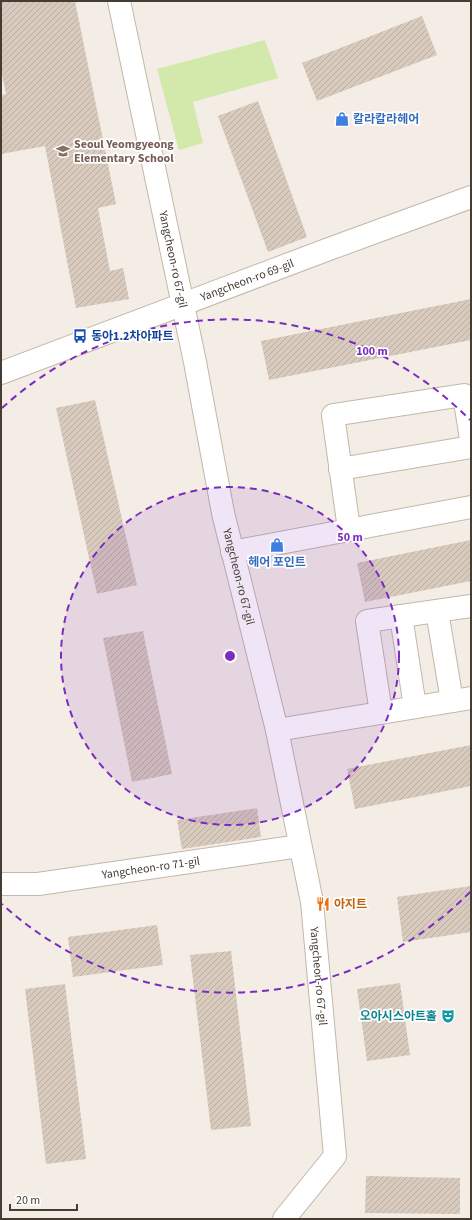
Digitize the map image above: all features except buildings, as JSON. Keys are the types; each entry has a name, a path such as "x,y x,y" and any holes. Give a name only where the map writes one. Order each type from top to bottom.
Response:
{"street":[{"name":"Yangcheon-ro 67-gil","path":"119,1 195,362 223,514 277,730 312,902 335,1156 284,1219"},
{"name":"Yangcheon-ro 69-gil","path":"1,373 471,197"},
{"path":"349,529 333,415 464,395 471,439"},
{"path":"340,469 471,447"},
{"path":"232,552 471,507"},
{"path":"381,713 367,621 471,606"},
{"path":"277,730 462,699 437,611"},
{"path":"402,616 415,707"},
{"name":"Yangcheon-ro 71-gil","path":"1,884 38,884 300,846"}],"green space":[{"path":"265,40 278,78 193,102 203,143 179,150 157,69"}],"place":[{"name":"칼라칼라헤어","path":"342,119"},
{"name":"Seoul Yeomgyeong Elementary School","path":"63,151"},
{"name":"동아1.2차아파트","path":"80,336"},
{"name":"헤어 포인트","path":"277,545"},
{"name":"아지트","path":"323,904"},
{"name":"오아시스아트홀","path":"448,1016"}]}
